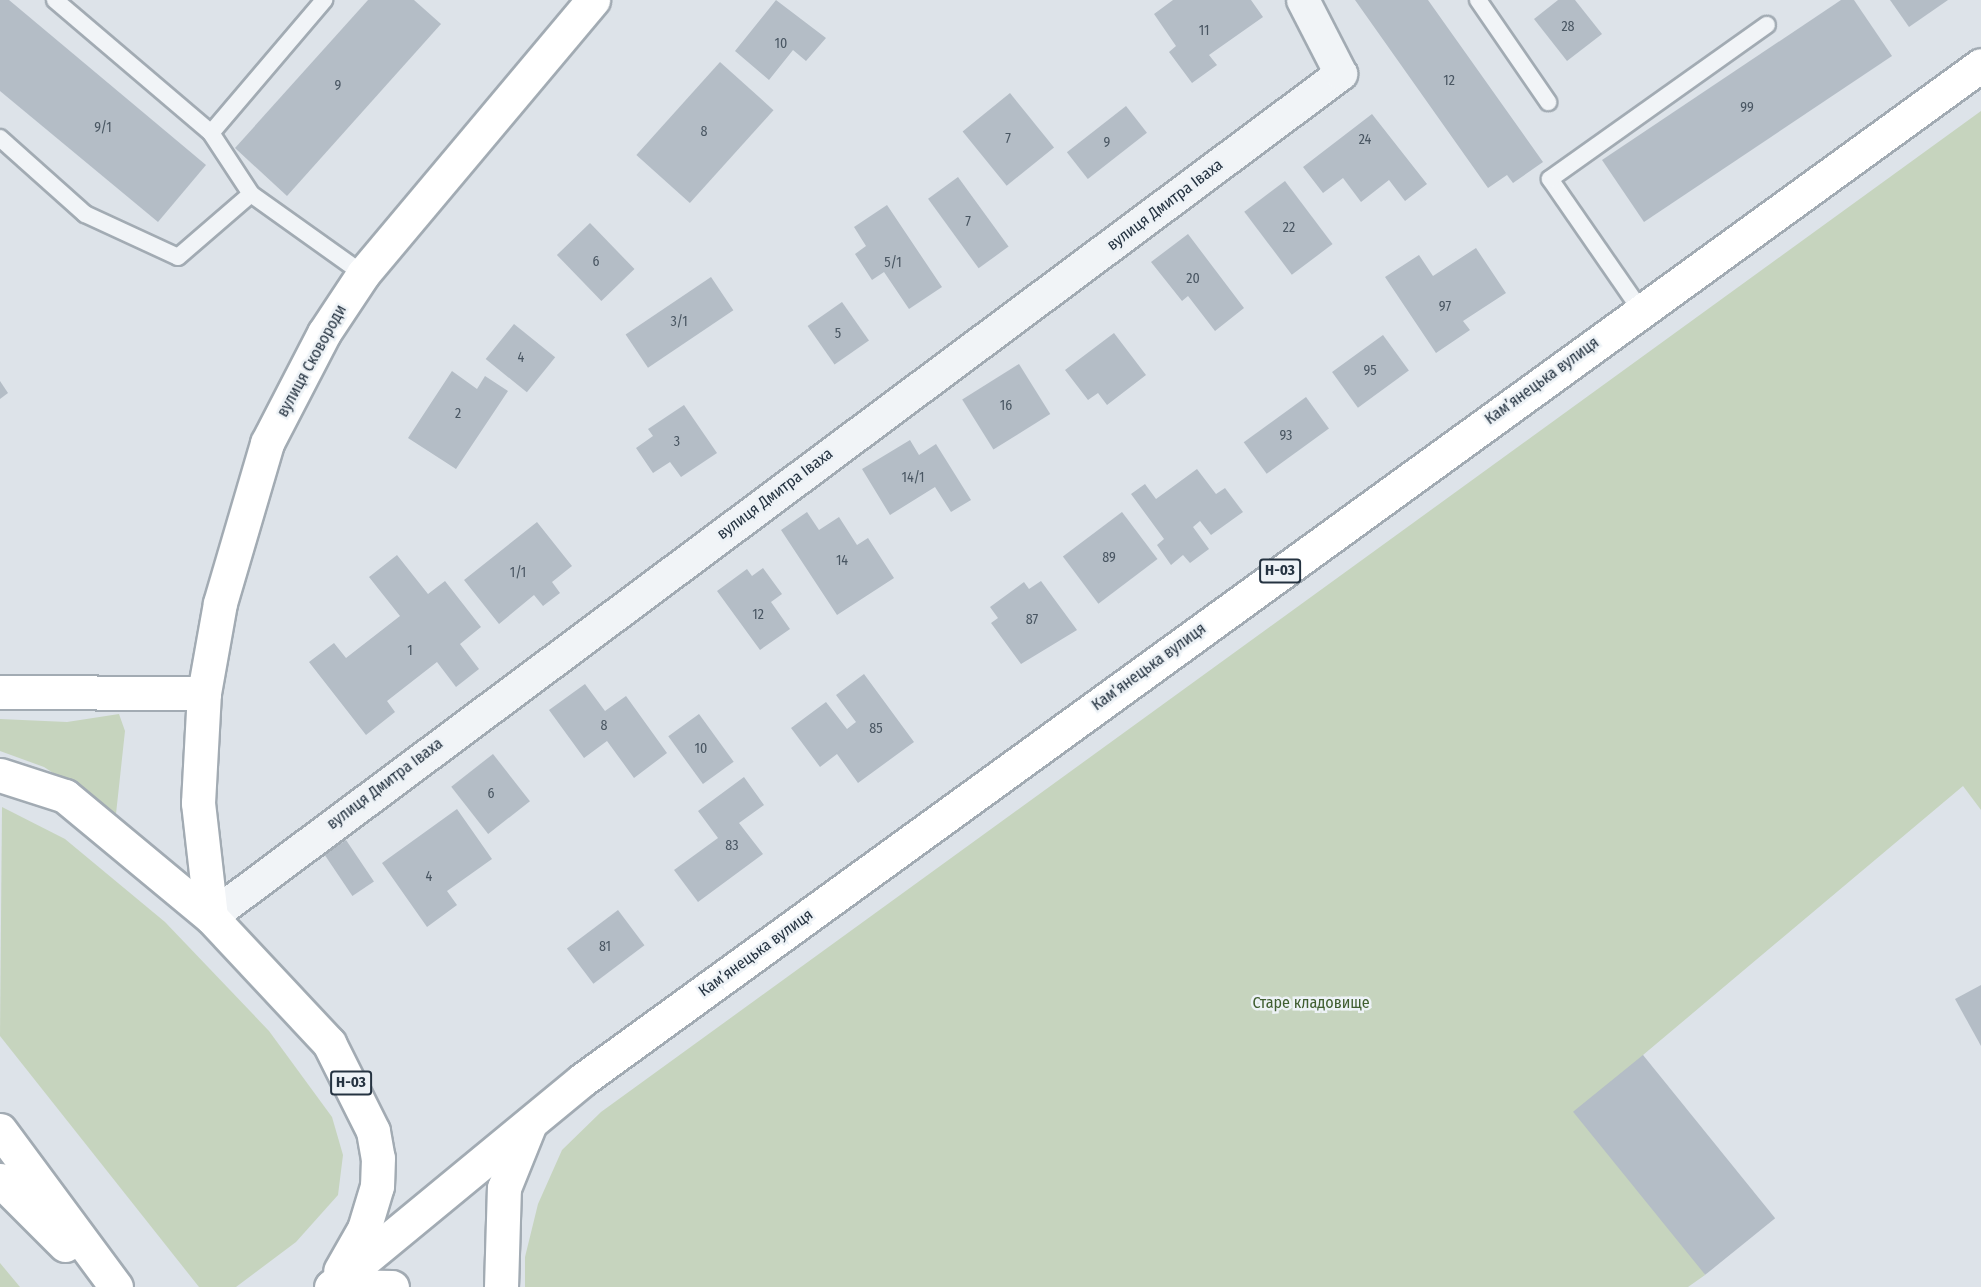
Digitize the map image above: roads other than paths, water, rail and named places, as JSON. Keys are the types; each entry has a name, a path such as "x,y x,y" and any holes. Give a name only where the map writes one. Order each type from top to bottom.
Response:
{"main road":[{"name":"вулиця Сковороди","path":"211,917 198,803 204,693 220,603 267,443 324,333 363,274 593,0"},
{"name":"Камʼянецька вулиця","path":"332,1287 531,1121 1640,309 1981,65"},
{"path":"0,692 204,693"},
{"path":"0,775 27,779 65,796 211,917"},
{"name":"Н-03","path":"211,917 329,1043 373,1131 377,1186 363,1229 332,1287"},
{"path":"501,1287 504,1188 531,1121"},
{"path":"0,1130 116,1287"},
{"path":"0,1180 107,1287"},
{"path":"332,1287 392,1287"}],"street":[{"name":"вулиця Дмитра Іваха","path":"211,917 1341,74 1303,0"}],"lane":[{"path":"55,0 211,133 251,194 363,274"},
{"path":"211,133 324,0"},
{"path":"1478,0 1548,102"},
{"path":"1640,309 1550,179 1767,25"},
{"path":"0,138 85,214 178,257 251,194"}],"park label":[{"name":"Старе кладовище","path":"1311,1003"}]}
